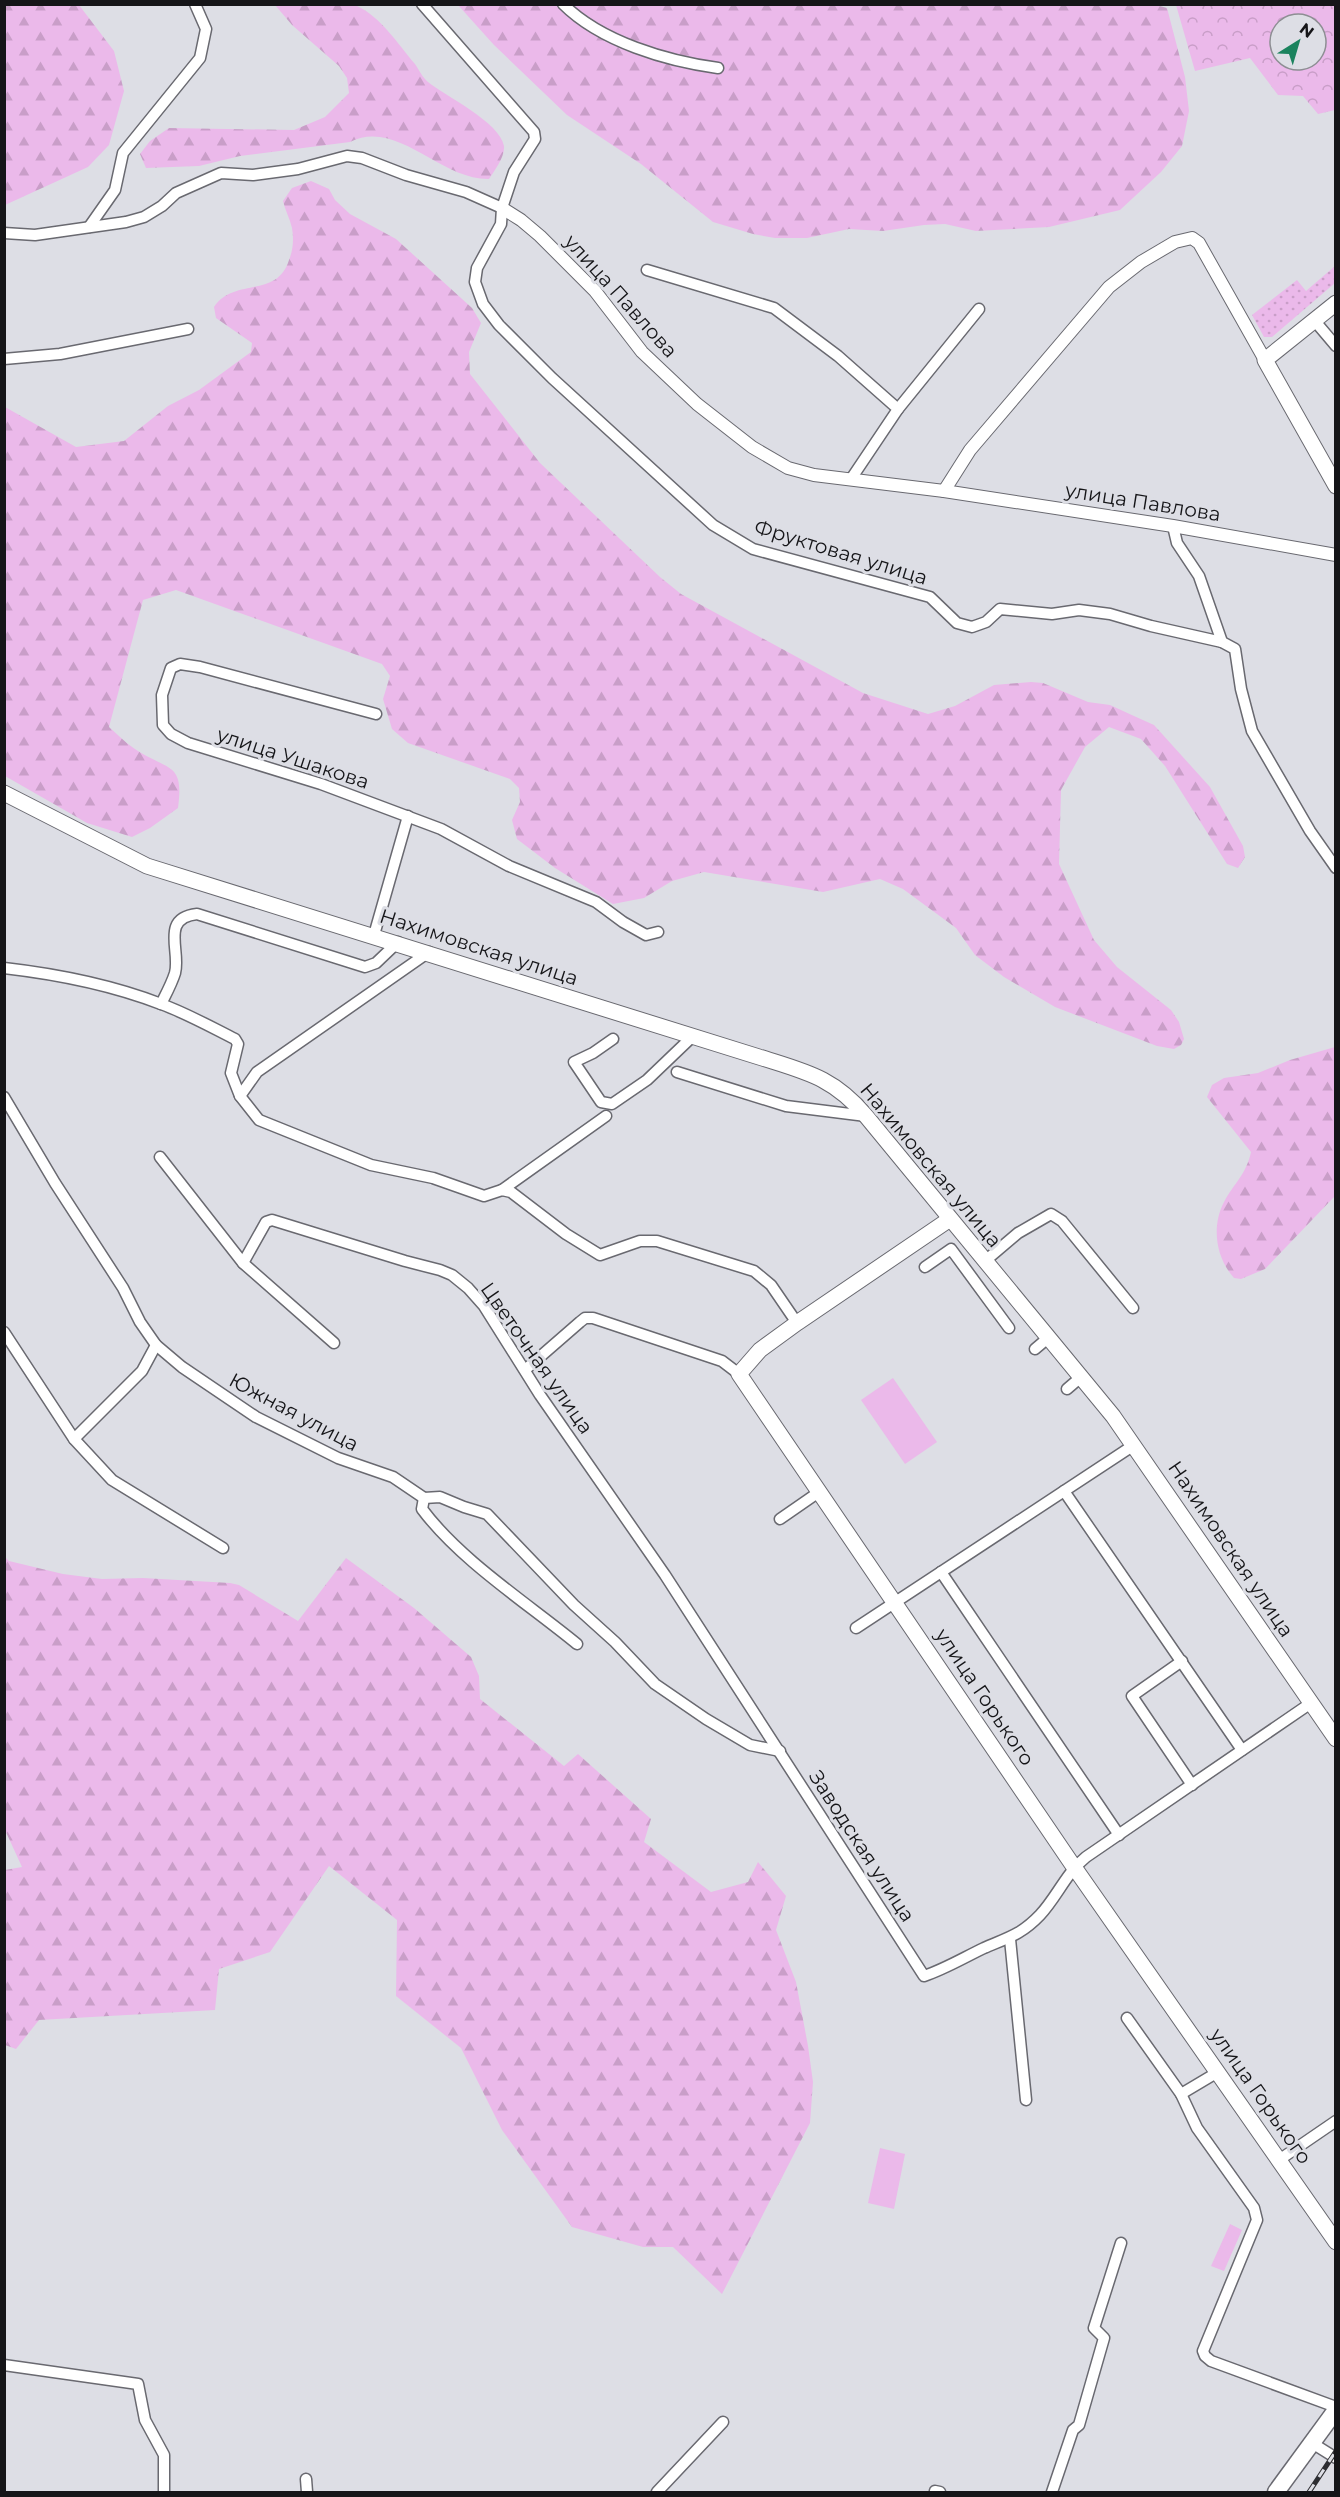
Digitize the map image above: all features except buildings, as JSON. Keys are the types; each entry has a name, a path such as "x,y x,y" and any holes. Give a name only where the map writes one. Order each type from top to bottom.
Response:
{"main road":[{"path":"1335,303 1265,360 1335,486"},
{"name":"Нахимовская улица","path":"4,793 147,866 398,942 693,1036 820,1078 843,1092 866,1116 1081,1377 1134,1445 1335,1739"},
{"path":"739,1374 760,1350 950,1219"},
{"name":"улица Горького","path":"739,1374 1074,1867 1335,2242"},
{"path":"1276,2493 1335,2409"}],"street":[{"path":"89,227 115,190 123,153 200,58 206,29 195,4"},
{"path":"4,233 35,235 144,217 162,206 176,193 221,173 253,174 298,169 347,156 362,158 406,175 466,192 502,208 514,172 535,139 534,132 422,4"},
{"path":"563,4 590,24 657,56 718,68"},
{"name":"улица Павлова","path":"502,208 540,236 595,291 642,352 721,425 788,468 814,475 944,491 1173,526 1335,555"},
{"name":"Фруктовая улица","path":"502,208 501,224 477,268 475,282 483,304 499,325 552,378 713,525 753,549 930,597 957,623 972,627 986,621 1000,609 1052,614 1079,610 1110,614 1150,626 1222,642"},
{"path":"944,491 970,450 1108,287 1141,262 1175,242 1192,238 1199,243 1265,360"},
{"path":"647,270 774,308 838,356 898,409"},
{"path":"850,479 898,409 979,309"},
{"path":"1314,320 1335,346"},
{"path":"4,359 60,354 188,329"},
{"path":"1173,526 1177,543 1199,576 1222,642 1235,649 1241,689 1252,731 1314,838 1335,868"},
{"name":"улица Ушакова","path":"376,714 200,667 180,664 171,668 162,694 163,725 171,734 188,743 321,784 441,829 509,866 596,902 623,922 646,935 658,932"},
{"path":"374,935 408,816"},
{"path":"161,1004 176,971 174,940 176,928 181,919 189,915 197,914 365,967 384,956 398,942"},
{"path":"240,1096 257,1072 429,952"},
{"path":"4,968 39,972 129,994 161,1004 235,1039 238,1044 231,1073 240,1096 259,1120 371,1165 433,1178 484,1196 502,1190 606,1116"},
{"path":"613,1039 593,1053 574,1062 601,1102 612,1104 647,1080 693,1036"},
{"path":"677,1072 786,1106 866,1116"},
{"name":"Южная улица","path":"4,1096 67,1203 123,1288 140,1322 156,1345 182,1367 256,1418 338,1458 393,1477 424,1498"},
{"path":"160,1157 243,1263 334,1343"},
{"path":"502,1190 511,1192 566,1234 600,1255 640,1241 657,1241 754,1271 771,1285 797,1323"},
{"path":"985,1262 1018,1233 1051,1214 1062,1221 1133,1308"},
{"name":"Цветочная улица","path":"243,1263 266,1222 272,1220 452,1275 484,1306 526,1369 540,1395 665,1575"},
{"path":"925,1267 951,1249 1009,1328"},
{"name":"улица Горького","path":"526,1369 580,1322 593,1318 722,1361 739,1374"},
{"path":"4,1332 74,1439 112,1480 223,1548"},
{"path":"1035,1349 1048,1338"},
{"path":"74,1439 142,1371 156,1345"},
{"path":"1067,1389 1081,1377"},
{"path":"856,1628 1134,1445"},
{"path":"1064,1491 1242,1750"},
{"path":"780,1519 819,1492"},
{"path":"577,1644 461,1551 435,1527 422,1509 424,1498 440,1497 487,1514 574,1605 615,1641 655,1684 706,1719 750,1745 780,1751"},
{"path":"941,1572 1119,1835"},
{"name":"Заводская улица","path":"665,1575 924,1976 944,1969 984,1948 1010,1939 1040,1915 1074,1867 1311,1702"},
{"path":"1182,1661 1132,1696 1192,1785"},
{"path":"1010,1939 1026,2100"},
{"path":"1127,2018 1181,2094 1197,2128 1254,2208 1257,2220 1203,2350 1205,2356 1211,2361 1335,2409"},
{"path":"1181,2094 1218,2072"},
{"path":"1279,2160 1335,2121"},
{"path":"1052,2493 1073,2430 1079,2425 1104,2338 1094,2328 1121,2243"},
{"path":"4,2365 138,2384 145,2420 164,2455 164,2493"},
{"path":"657,2493 723,2422"},
{"path":"1312,2443 1335,2458"},
{"path":"306,2479 307,2493"}],"green space":[{"path":"351,4 374,17 396,40 426,80 483,119 500,137 504,146 503,155 489,179 471,177 453,170 402,143 385,138 367,137 350,142 240,156 199,166 146,168 140,154 150,141 169,128 294,130 325,117 349,93 347,78 339,66 292,25 275,5"},
{"path":"4,5 79,5 114,51 124,91 109,145 88,167 5,205"},
{"path":"458,5 1156,5 1167,8 1185,77 1189,111 1182,146 1161,172 1120,210 1049,227 976,231 945,224 883,231 849,229 807,238 775,238 713,222 641,164 567,115 494,45"},
{"path":"1176,5 1335,5 1335,110 1318,114 1303,96 1278,95 1250,58 1195,71"},
{"path":"311,181 329,189 335,200 350,214 396,239 472,308 481,323 469,352 470,374 540,463 660,577 681,594 863,693 928,714 955,706 994,685 1031,682 1043,683 1088,702 1110,705 1154,725 1210,787 1243,846 1245,857 1238,868 1227,864 1165,766 1141,739 1109,727 1085,747 1061,790 1059,864 1094,940 1117,967 1171,1010 1179,1022 1184,1039 1181,1045 1174,1049 1157,1046 1055,1007 1004,977 975,955 956,928 903,889 880,879 823,892 704,872 672,881 644,898 613,904 555,868 517,839 512,820 520,802 519,788 510,779 408,743 392,729 383,699 390,676 382,664 176,590 143,600 109,727 134,749 172,770 179,783 178,808 150,828 132,837 87,823 5,776 5,407 76,447 124,441 168,406 199,390 251,352 252,343 216,318 214,307 232,292 265,284 275,280 283,272 290,256 293,240 292,228 283,201 292,188"},
{"path":"1335,266 1335,283 1272,337 1264,337 1252,315 1297,280 1306,291"},
{"path":"1335,1047 1335,1196 1265,1269 1241,1279 1234,1278 1219,1252 1218,1222 1224,1202 1243,1173 1251,1152 1207,1097 1212,1085 1224,1078 1258,1073 1290,1060"},
{"path":"893,1378 937,1442 905,1464 861,1400"},
{"path":"5,1557 9,1561 63,1574 102,1579 143,1578 230,1583 239,1585 298,1621 346,1558 414,1608 471,1657 479,1676 480,1699 564,1766 578,1754 651,1819 644,1842 711,1892 748,1882 758,1862 786,1896 776,1930 796,1982 808,2046 813,2082 810,2123 722,2294 673,2247 643,2247 572,2227 502,2130 461,2048 396,1996 397,1920 329,1866 270,1952 219,1969 215,2010 39,2020 16,2049 5,2045 5,1870 22,1867 5,1830"},
{"path":"880,2148 905,2154 894,2209 868,2203"},
{"path":"1230,2224 1242,2230 1224,2271 1211,2266"}],"railway":[{"path":"1309,2492 1336,2451"}]}
